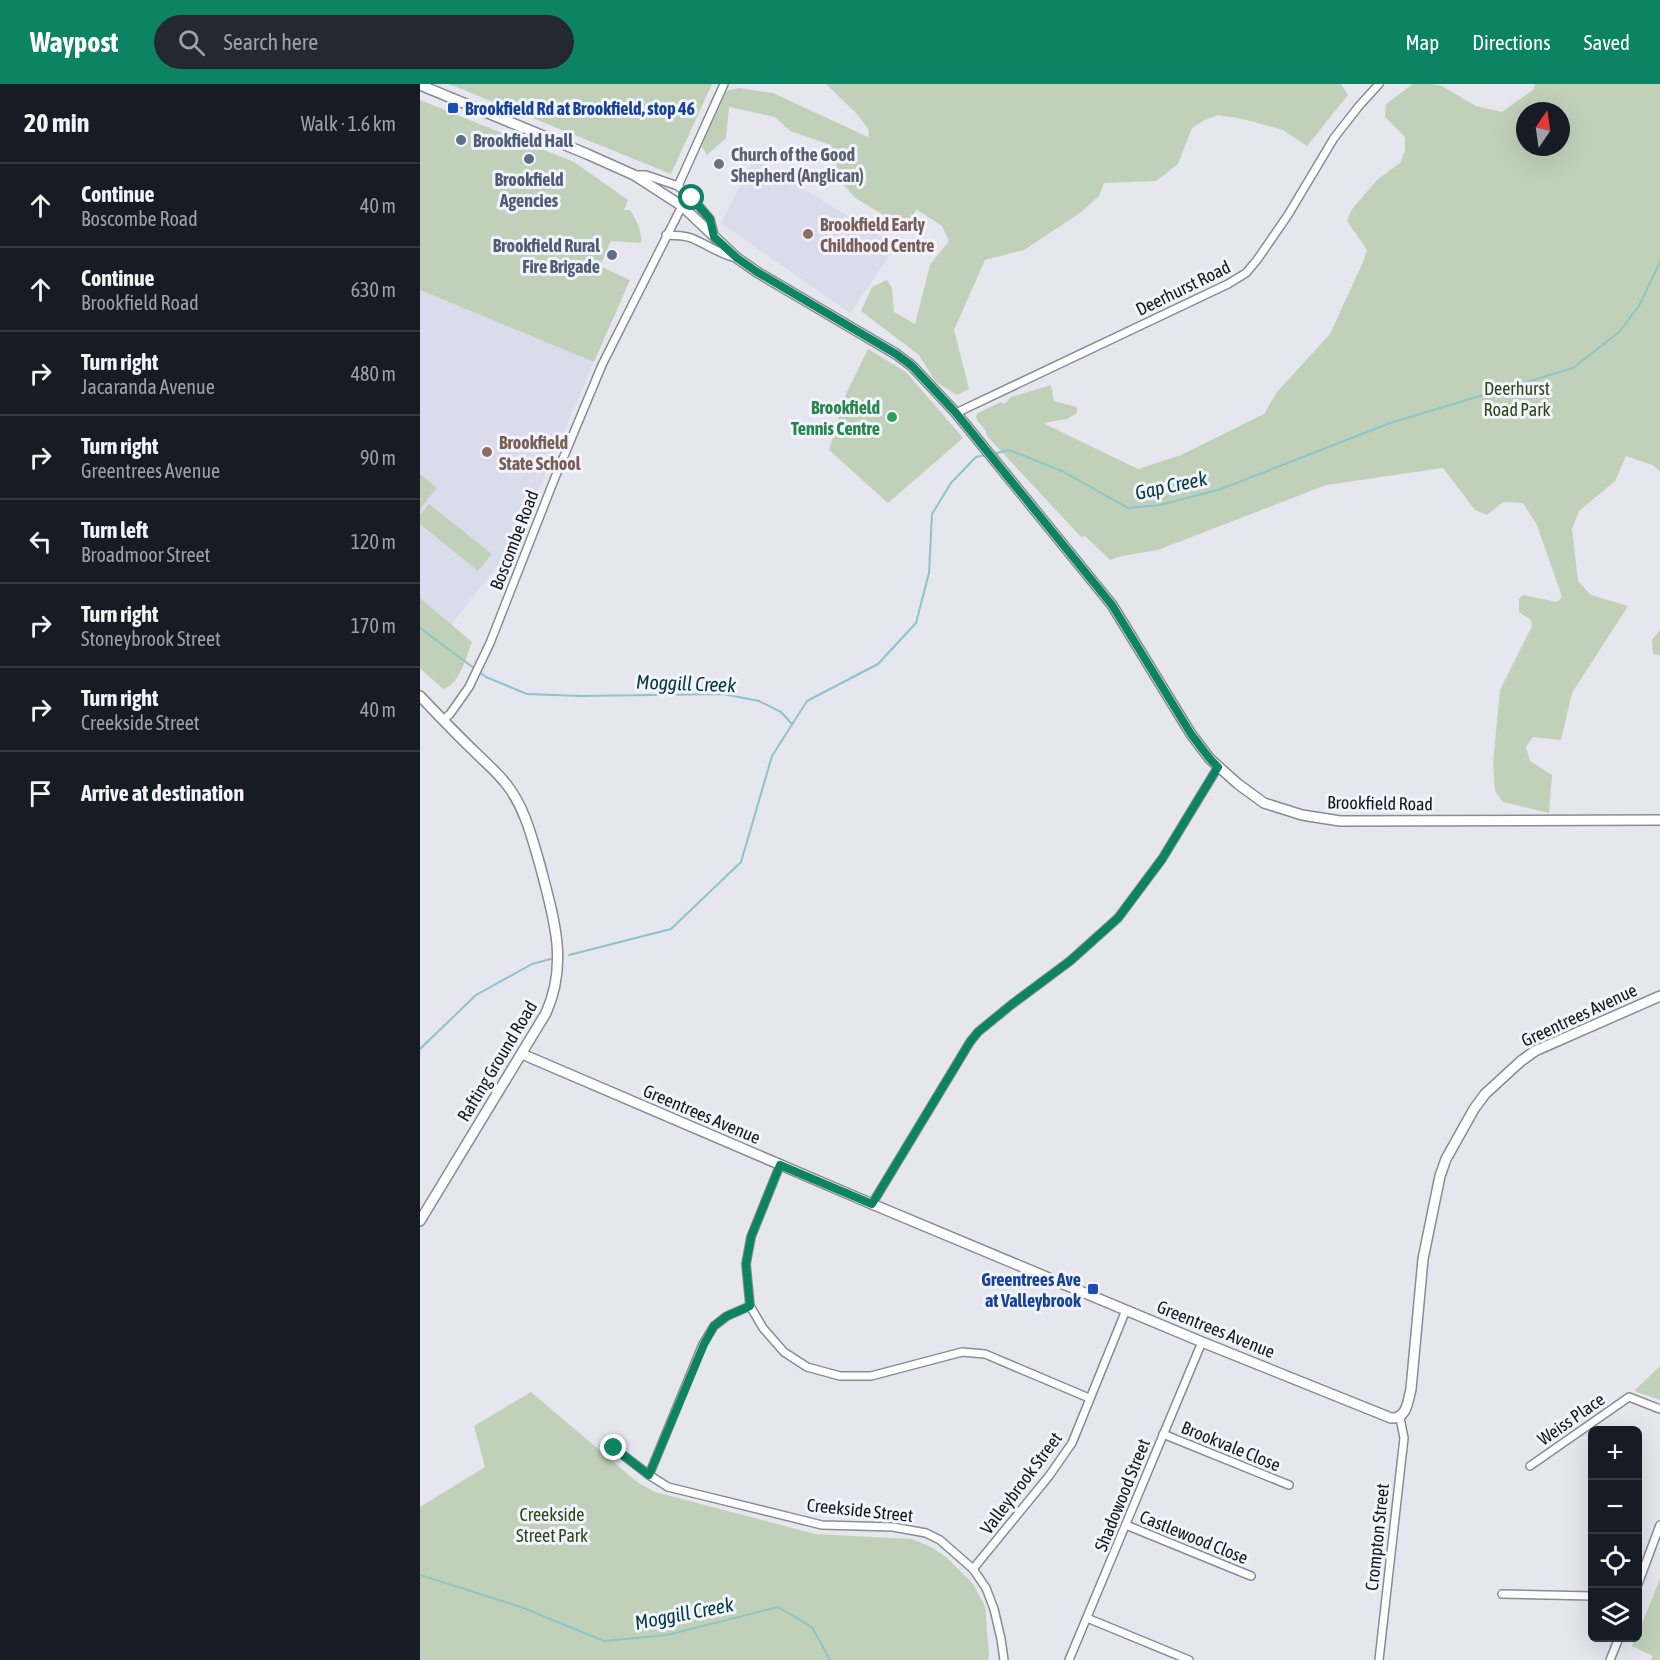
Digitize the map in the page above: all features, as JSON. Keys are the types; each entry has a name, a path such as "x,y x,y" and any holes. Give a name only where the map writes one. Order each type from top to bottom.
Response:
{"main road":[{"name":"Brookfield Road","path":"420,85 634,175 682,206 737,258 757,272 896,354 912,366 956,413 1112,605 1191,734 1210,759 1264,803 1302,815 1340,821 1660,820"},
{"name":"Rafting Ground Road","path":"420,696 507,785 519,806 530,829 552,906 558,959 555,983 546,1013 420,1221"},
{"name":"Greentrees Avenue","path":"522,1054 1202,1342 1391,1418 1400,1418 1406,1409 1411,1389 1423,1259 1440,1176 1452,1145 1474,1109 1485,1094 1535,1051 1660,996"}],"street":[{"path":"678,186 724,84"},
{"name":"Deerhurst Road","path":"956,413 1228,284 1246,273 1288,215 1334,138 1379,84"},
{"path":"634,175 646,175 678,186 710,219 714,237"},
{"name":"Boscombe Road","path":"443,720 469,687 602,365 682,206"},
{"path":"666,235 692,238 726,256 737,258"},
{"path":"872,1204 970,1042 978,1032 1070,961 1118,918 1162,859 1218,767"},
{"path":"780,1165 751,1237 746,1264 750,1306 763,1328 784,1352 807,1367 840,1376 871,1376 962,1352 985,1354 1089,1398"},
{"path":"649,1475 704,1344 714,1326 727,1316 750,1306"},
{"name":"Valleybrook Street","path":"974,1569 1049,1476 1072,1443 1126,1310"},
{"name":"Shadowood Street","path":"1070,1660 1202,1342"},
{"name":"Weiss Place","path":"1530,1466 1629,1397 1660,1409"},
{"name":"Crompton Street","path":"1379,1660 1404,1438 1400,1418"},
{"name":"Brookvale Close","path":"1163,1434 1289,1485"},
{"name":"Creekside Street","path":"614,1448 668,1487 822,1525 893,1527 926,1533 940,1540 974,1569 986,1588 994,1609 1004,1660"},
{"name":"Castlewood Close","path":"1126,1525 1251,1576"},
{"path":"1642,1573 1660,1525"},
{"path":"1502,1594 1588,1596"},
{"path":"1087,1618 1189,1660"},
{"path":"1610,1660 1617,1642"}],"shaded area":[{"name":"Brookfield Early Childhood Centre","path":"754,158 896,246 850,313 721,223"},
{"name":"Brookfield State School","path":"420,290 594,362 516,542 451,625 420,598"}],"green space":[{"path":"449,84 712,84 671,174"},
{"path":"826,84 1341,84 1348,95 1307,146 1283,130 1243,119 1218,115 1205,120 1192,128 1178,164 1156,181 1104,183 1099,196 1080,213 1024,250 985,260 954,330 969,389 957,395 936,382 919,355 861,311 872,287 887,280 892,288 894,312 915,324 930,265 949,241 942,226 916,209 910,223 897,223 855,198 841,182 831,145 790,131 775,117 729,107 726,138 707,155 701,145 716,100 726,91 739,88 773,93 868,137 869,130 857,114"},
{"name":"Deerhurst Road Park","path":"1413,84 1442,86 1476,106 1502,112 1534,89 1535,84 1660,84 1660,471 1652,465 1626,456 1615,481 1579,511 1572,529 1578,581 1591,595 1628,606 1572,693 1561,740 1533,737 1526,747 1530,761 1552,775 1549,813 1503,802 1495,791 1493,763 1500,690 1532,626 1531,620 1519,612 1519,599 1523,595 1557,602 1562,597 1537,525 1523,503 1503,502 1487,515 1475,510 1443,468 1326,485 1158,550 1110,560 1085,536 1081,537 986,435 986,431 976,416 1001,402 1004,404 1011,397 1051,385 1054,401 1077,407 1077,413 1067,419 1043,423 1138,469 1181,455 1264,414 1277,392 1330,334 1363,262 1367,250 1347,221 1352,209 1377,180 1400,163 1405,151 1405,137 1385,117 1386,104"},
{"path":"420,100 574,162 628,200 624,210 630,210 634,217 640,230 641,243 611,241 600,266 630,280 594,362 420,290"},
{"name":"Brookfield Tennis Centre","path":"868,349 906,372 963,438 888,503 829,450 845,396"},
{"path":"420,474 437,488 420,509"},
{"path":"429,504 492,554 478,571 420,524 420,515"},
{"path":"420,598 472,642 458,676 454,682 443,689 420,668"},
{"path":"1660,630 1660,655 1653,654 1652,640"},
{"path":"1660,1366 1660,1400 1634,1391"},
{"name":"Creekside Street Park","path":"531,1392 637,1482 655,1492 815,1534 912,1539 931,1547 946,1557 973,1584 985,1606 988,1660 420,1660 420,1507 485,1467 474,1426"},
{"path":"1660,1579 1660,1660 1651,1660 1653,1656 1632,1646 1634,1642 1642,1642 1642,1623"}],"waterway":[{"name":"Gap Creek","path":"993,454 1009,450 1062,471 1128,508 1160,505 1221,489 1390,423 1573,368 1619,332 1639,306 1660,262"},
{"name":"Gap Creek","path":"569,955 671,929 741,862 772,756 807,701 878,664 916,623 929,573 932,514 951,483 976,457 985,455"},
{"name":"Moggill Creek","path":"420,628 486,677 527,694 581,696 723,694 759,701 781,712 792,724"},
{"name":"Moggill Creek","path":"420,1049 476,995 532,964 551,959"},
{"name":"Moggill Creek","path":"420,1575 521,1607 604,1641 667,1635 778,1607 812,1627 830,1660"}],"place":[{"name":"Brookfield Rd at Brookfield, stop 46","path":"453,108"},
{"name":"Brookfield Hall","path":"461,140"},
{"name":"Brookfield Agencies","path":"529,159"},
{"name":"Church of the Good Shepherd (Anglican)","path":"719,164"},
{"name":"Brookfield Early Childhood Centre","path":"808,234"},
{"name":"Brookfield Rural Fire Brigade","path":"612,255"},
{"name":"Brookfield Tennis Centre","path":"892,417"},
{"name":"Brookfield State School","path":"487,452"},
{"name":"Greentrees Ave at Valleybrook","path":"1093,1289"}],"route":[{"path":"614,1448 649,1475 704,1344 714,1326 727,1316 750,1306 746,1264 751,1237 780,1165 872,1204 970,1042 978,1032 1070,961 1118,918 1162,859 1218,767 1191,734 1112,605 956,413 912,366 896,354 737,258 714,237 710,219 692,198"}]}
